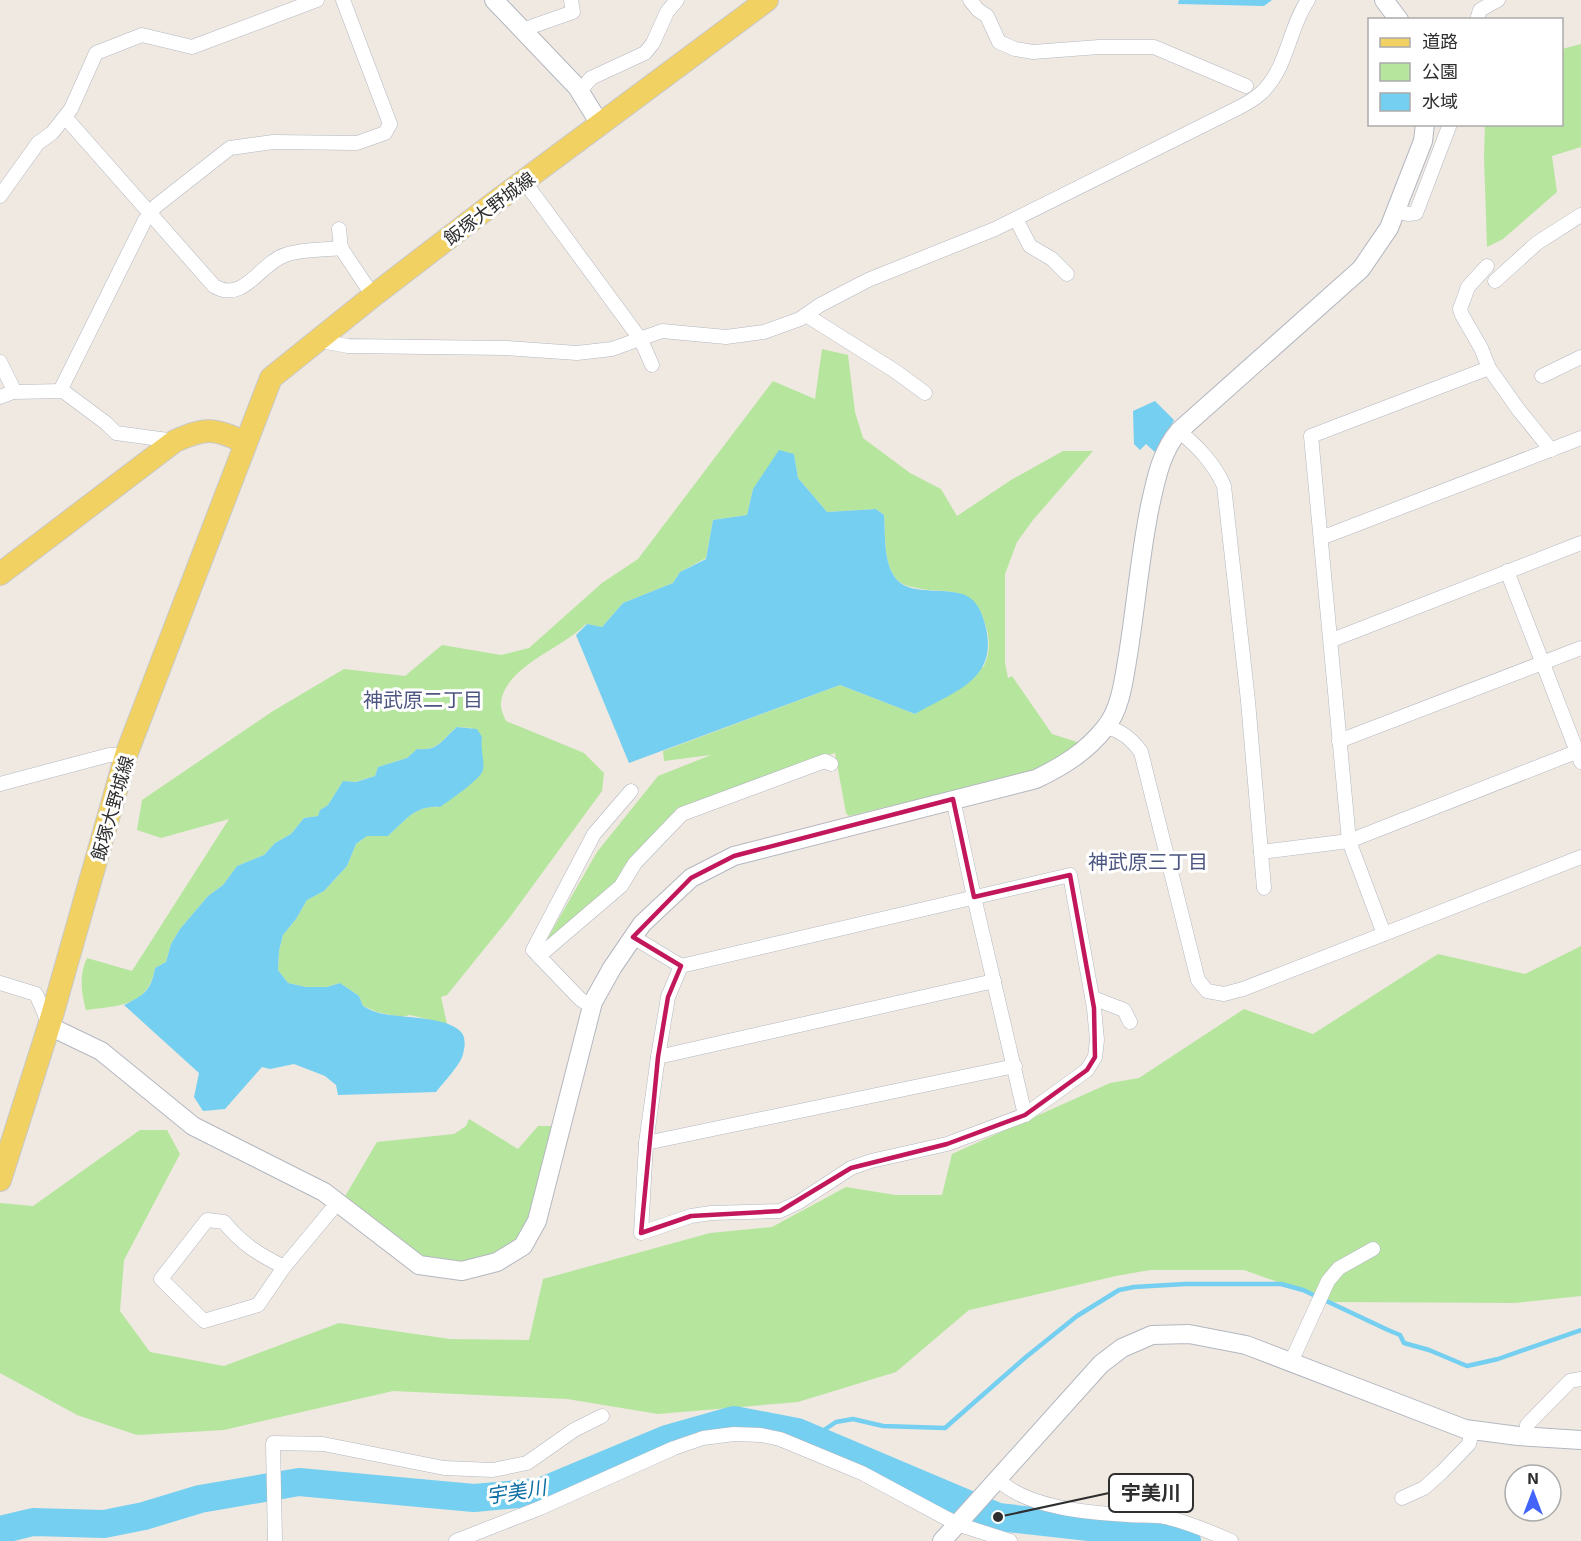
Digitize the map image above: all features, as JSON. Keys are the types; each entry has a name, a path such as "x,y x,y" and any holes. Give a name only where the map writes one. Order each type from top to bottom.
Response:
{"main road":[{"name":"飯塚大野城線","path":"0,1180 50,1026 126,755 271,378 373,296 760,2"},
{"path":"0,574 175,441 197,431 224,432 245,443"}],"street":[{"path":"0,196 38,143 52,133 71,109 96,53 142,35 192,47 317,0"},
{"path":"60,391 150,213 156,206 230,148 273,142 357,143 385,133 390,124 343,0"},
{"path":"494,0 580,91 600,124"},
{"path":"522,30 573,12 571,0"},
{"path":"580,91 591,78 645,53 667,12 677,0"},
{"path":"970,0 987,16 999,42 1015,49 1033,52 1099,47 1154,47 1246,86"},
{"path":"316,340 348,346 506,348 577,353 612,349 662,332 698,333 726,338 764,332 806,315 820,305 868,280 1016,219 1175,141 1259,95 1273,80 1285,56 1299,13 1308,0"},
{"path":"1384,0 1398,18"},
{"path":"1478,18 1480,10 1498,0"},
{"path":"65,117 214,286 222,291 238,290 282,255 341,248"},
{"path":"0,983 36,994 50,1026 101,1051 194,1126 324,1191 419,1265 462,1271 497,1262 523,1246 537,1221 592,1007 612,968 642,924 691,878 734,856 1036,779 1063,766 1084,751 1107,727 1121,692 1134,622 1148,519 1156,477 1168,444 1179,431 1361,269 1379,246 1396,211 1423,141 1425,126"},
{"path":"1396,211 1416,213 1449,126"},
{"path":"524,181 641,339 652,365"},
{"path":"1495,281 1537,243 1581,215"},
{"path":"1016,219 1030,246 1052,259 1067,274"},
{"path":"339,229 341,248 373,296"},
{"path":"1487,266 1468,287 1460,309 1490,368 1518,409 1551,450"},
{"path":"806,315 895,371 925,393"},
{"path":"1542,376 1581,357"},
{"path":"0,362 12,387 6,395"},
{"path":"1384,934 1349,841 1332,640 1311,436 1490,368"},
{"path":"6,395 63,391 116,433 175,441"},
{"path":"1179,431 1196,445 1216,468 1224,486 1248,701 1264,888"},
{"path":"1321,538 1581,438"},
{"path":"1332,640 1581,543"},
{"path":"1262,852 1349,841 1580,754 1507,571"},
{"path":"1339,741 1581,648"},
{"path":"1107,727 1118,730 1133,741 1141,752 1198,980 1207,992 1224,994 1243,989 1581,857"},
{"path":"0,784 109,755 126,755"},
{"path":"539,956 621,886 635,863 682,813 825,761 831,764"},
{"path":"592,1007 580,999 533,951 595,834 631,791"},
{"path":"953,799 1025,1115"},
{"path":"633,937 681,966 1077,873 1093,998 1097,1040 1095,1057 1087,1070 1025,1115 947,1144 871,1161 851,1168 799,1202 780,1211 711,1212 691,1216 641,1233 646,1143 658,1057 668,997 681,966"},
{"path":"658,1057 994,981"},
{"path":"1093,998 1124,1010 1130,1022"},
{"path":"646,1143 1015,1066"},
{"path":"284,1267 256,1253 237,1238 224,1222 207,1220 161,1280 204,1321 258,1305 284,1267 338,1202"},
{"path":"1291,1362 1328,1281 1339,1268 1373,1249"},
{"path":"942,1541 1101,1364 1122,1348 1152,1335 1189,1334 1246,1345 1472,1430 1581,1440"},
{"path":"1526,1436 1527,1425 1570,1381 1581,1379"},
{"path":"275,1541 273,1443 323,1444 444,1468 493,1470 527,1463 574,1430 602,1416"},
{"path":"1402,1498 1424,1488 1442,1473 1469,1444 1472,1430"},
{"path":"456,1541 540,1508 674,1448 703,1438 734,1434 761,1435 780,1439 862,1473 960,1521 1010,1541"},
{"path":"995,1481 1024,1497 1053,1505 1127,1515 1164,1517 1231,1541"}],"highlighted area":[{"path":"953,799 974,897 1070,875 1094,1008 1095,1057 1087,1070 1025,1115 947,1144 851,1168 780,1211 691,1216 641,1233 658,1057 668,997 681,966 633,937 691,878 734,856"}],"green space":[{"path":"1581,44 1581,147 1552,156 1557,192 1503,239 1487,247 1485,126 1563,126 1563,49"},
{"path":"822,349 848,355 855,412 863,438 910,473 941,489 957,516 1011,480 1063,451 1093,451 1033,520 1017,542 1005,574 1005,663 1008,678 1012,676 1052,734 1080,743 1035,771 849,816 846,813 835,753 783,769 681,809 624,866 614,885 542,948 597,852 658,776 711,755 664,761 663,751 840,685 915,714 984,666 989,646 988,637 981,612 975,603 960,594 904,585 891,571 888,562 884,515 876,509 827,512 798,478 794,454 753,489 747,515 713,520 706,558 680,572 673,583 623,603 602,627 586,624 523,669 512,679 505,690 501,705 506,721 584,753 604,773 602,791 510,917 447,995 441,997 447,1024 410,1015 401,1017 377,1012 363,1006 359,996 340,983 327,987 306,987 288,983 278,970 283,935 307,900 324,891 347,866 356,844 367,836 388,836 417,811 440,807 461,790 472,728 457,727 436,746 417,749 407,758 378,767 375,776 355,782 343,781 328,805 320,810 319,816 304,818 291,834 275,843 264,855 237,866 223,885 208,896 180,929 171,944 166,962 155,968 152,981 139,997 120,1005 86,1010 82,984 87,958 132,971 229,819 161,838 137,830 142,800 273,711 344,669 405,676 442,645 501,655 529,648 602,583 638,559 773,381 815,399"},
{"path":"1581,946 1581,1296 1515,1303 1334,1302 1244,1270 1150,1270 969,1310 896,1372 798,1402 658,1414 567,1399 393,1391 224,1430 137,1435 77,1415 0,1373 0,1203 33,1206 140,1130 167,1130 180,1154 124,1260 120,1311 150,1352 224,1366 339,1323 450,1339 529,1340 543,1279 710,1233 772,1227 846,1187 895,1195 942,1195 952,1154 1110,1083 1139,1078 1244,1009 1313,1034 1438,954 1525,974"},
{"path":"469,1119 518,1149 538,1126 553,1126 530,1219 513,1243 478,1263 427,1260 344,1198 377,1142 454,1134 466,1126"}],"water":[{"path":"1179,0 1272,0 1264,6 1178,4"},
{"path":"1155,401 1174,420 1157,454 1146,444 1140,450 1134,444 1133,411"},
{"path":"779,450 794,454 798,478 827,512 876,509 884,515 888,562 896,578 902,584 916,589 958,593 976,603 985,624 988,643 986,658 980,671 959,690 915,714 840,685 629,763 576,635 587,624 602,627 623,603 673,583 680,572 706,559 713,520 747,515 753,489"},
{"path":"457,727 477,729 482,737 483,770 481,774 464,790 440,807 417,811 388,836 367,836 356,844 347,866 324,891 307,900 283,935 278,970 288,983 306,987 327,987 340,983 359,996 363,1006 374,1012 433,1020 454,1027 463,1034 465,1045 459,1063 436,1092 338,1095 336,1085 325,1076 294,1064 270,1069 262,1067 225,1109 203,1111 194,1097 199,1073 124,1005 146,991 155,968 166,962 171,944 180,929 208,896 223,885 237,866 264,855 275,843 291,834 304,818 318,816 320,810 328,805 343,781 356,782 375,776 378,767 407,758 417,749 431,748 440,744"}],"waterway":[{"path":"812,1438 836,1422 853,1419 883,1426 945,1428 1077,1316 1119,1290 1134,1287 1185,1284 1281,1284 1303,1290 1400,1335 1404,1343 1429,1350 1467,1366 1498,1359 1581,1330"},
{"name":"宇美川","path":"0,1530 33,1522 104,1524 144,1516 200,1499 299,1482 474,1498 540,1492 667,1439 734,1420 797,1432 998,1517 1179,1537 1187,1541"}],"place":[{"name":"宇美川","path":"998,1517"}],"district":[{"name":"神武原二丁目","path":"423,699"},
{"name":"神武原三丁目","path":"1148,861"}]}
